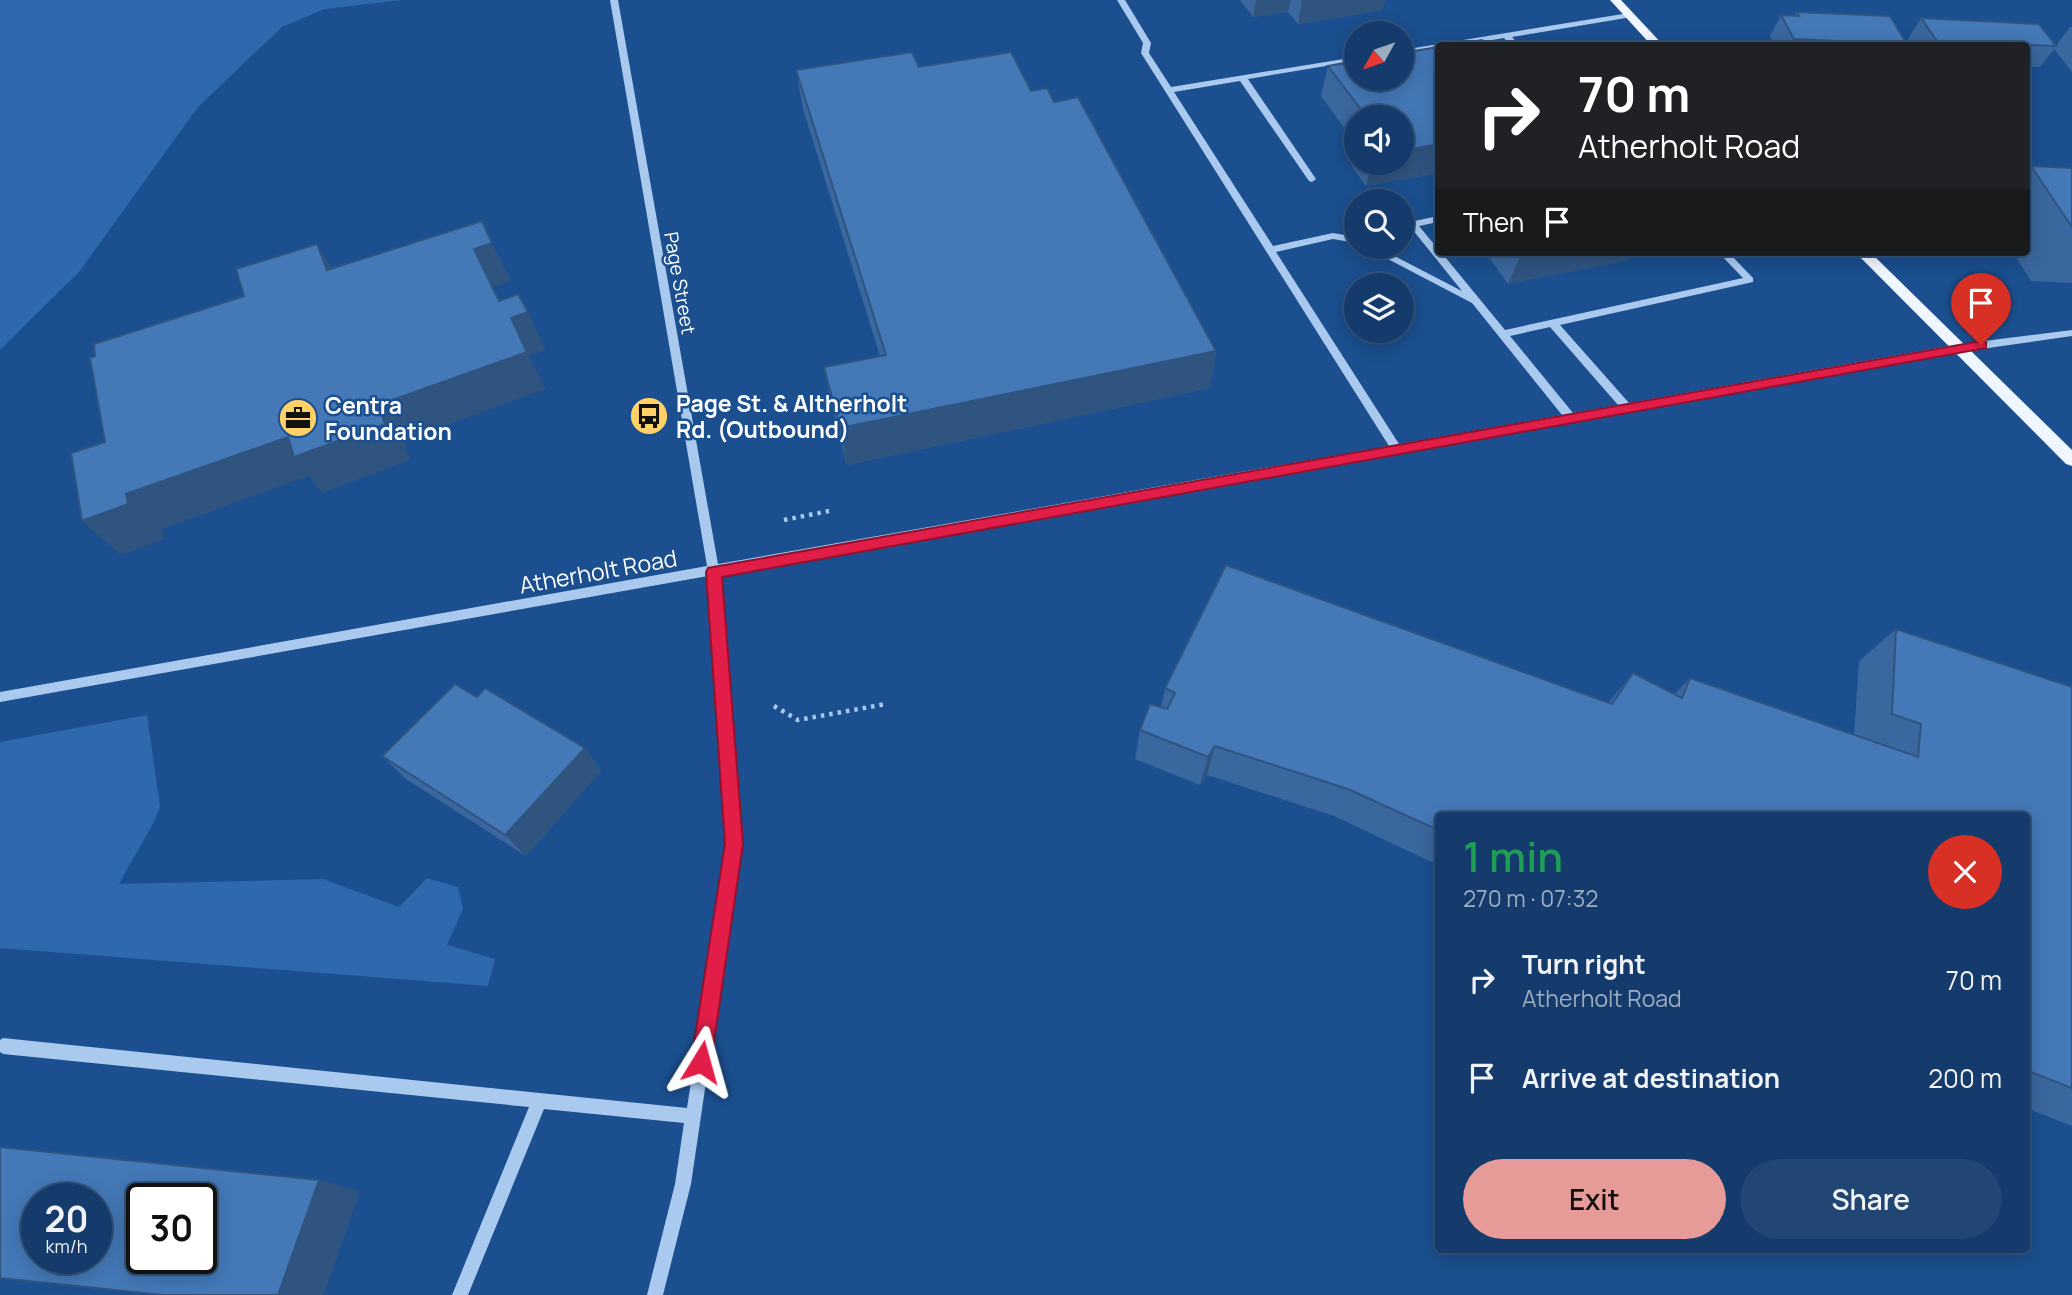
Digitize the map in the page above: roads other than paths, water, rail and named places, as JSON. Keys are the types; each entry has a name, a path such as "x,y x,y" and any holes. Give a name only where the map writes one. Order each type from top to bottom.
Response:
{"main road":[{"path":"1615,0 1655,42"},
{"path":"1865,256 2072,460"}],"street":[{"name":"Page Street","path":"614,0 714,572 734,844 682,1184 655,1295"},
{"path":"1121,0 1147,43 1145,53 1397,449"},
{"path":"1463,42 1629,15"},
{"path":"1414,50 1435,47"},
{"path":"1168,90 1344,61"},
{"path":"1242,78 1312,179"},
{"path":"1435,220 1413,224 1435,251"},
{"path":"1270,250 1333,236 1344,238"},
{"path":"1439,256 1571,418"},
{"path":"1627,408 1553,324 1750,280 1727,256"},
{"path":"1393,259 1478,303"},
{"name":"Atherholt Road","path":"0,697 714,572 1960,348 2072,333"},
{"path":"4,1046 693,1116"},
{"path":"460,1295 539,1101"}],"lane":[{"path":"1506,35 1512,42"},
{"path":"1503,334 1553,324"}],"place":[{"name":"Page St. & Altherholt Rd. (Outbound)","path":"649,416"},
{"name":"Centra Foundation","path":"298,418"}]}
